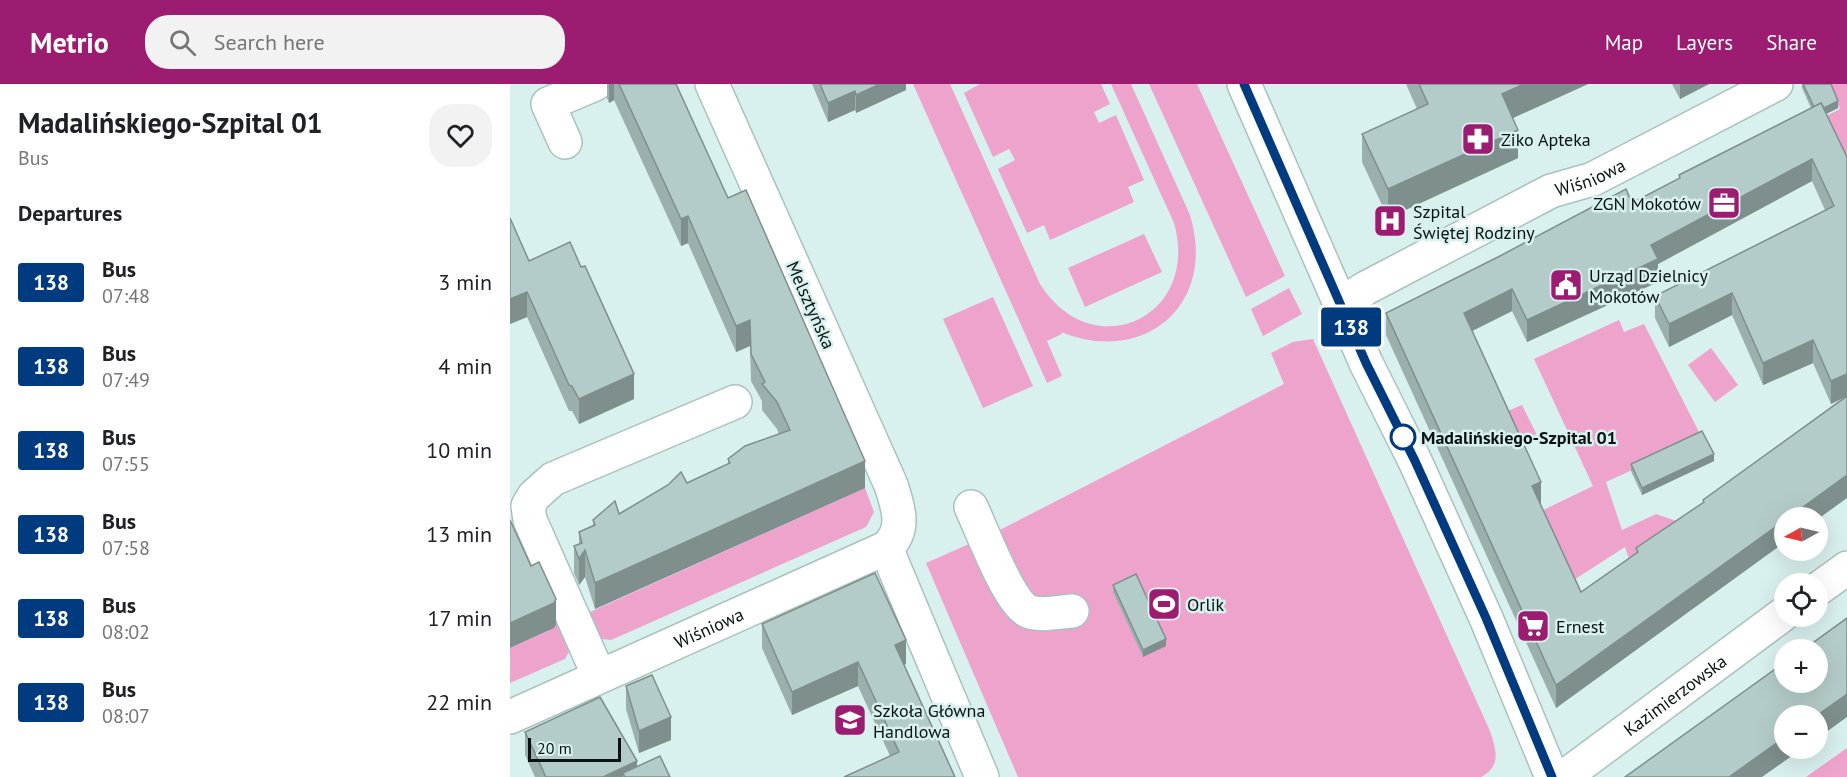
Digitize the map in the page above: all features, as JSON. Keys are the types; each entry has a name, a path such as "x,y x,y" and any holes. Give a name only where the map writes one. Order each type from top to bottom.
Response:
{"street":[{"path":"565,142 548,104 595,84"},
{"name":"Melsztyńska","path":"712,84 891,485 898,506 893,538 982,777"},
{"path":"1244,84 1341,304 1486,618 1552,777"},
{"name":"Wiśniowa","path":"1341,304 1366,288 1551,191 1593,179 1776,84"},
{"path":"599,676 530,520 528,506 534,496 553,479 735,402"},
{"path":"971,507 1012,595 1026,610 1036,613 1072,611"},
{"name":"Wiśniowa","path":"510,717 893,538"},
{"path":"1828,582 1847,568"},
{"name":"Kazimierzowska","path":"1564,777 1774,621"}],"shaded area":[{"path":"913,84 950,84 1040,284 1062,309 1087,323 1112,326 1137,320 1157,306 1172,284 1178,256 1174,223 1111,84 1131,84 1190,215 1196,247 1193,276 1183,300 1168,320 1146,333 1121,341 1092,340 1061,332 1062,334 1047,341 1062,376 1047,383"},
{"path":"980,84 1101,84 1110,104 1094,112 1099,123 1116,115 1144,180 1128,187 1134,202 1050,240 1044,225 1027,233 998,169 1015,160 1009,149 993,157 964,93"},
{"path":"1149,84 1197,84 1285,276 1246,297"},
{"path":"1829,84 1847,84 1847,178 1820,119 1840,109"},
{"path":"1144,234 1162,272 1085,307 1068,268"},
{"path":"1289,288 1302,314 1263,336 1251,309"},
{"path":"993,297 1033,386 983,408 943,319"},
{"path":"1619,320 1624,332 1644,324 1702,438 1606,482 1622,530 1656,514 1682,523 1629,559 1625,547 1566,585 1535,514 1593,486 1534,359"},
{"name":"Orlik","path":"1313,339 1490,731 1496,757 1492,768 1481,777 1018,777 926,563 994,533 1284,384 1271,353 1293,342"},
{"path":"1711,348 1738,385 1715,402 1688,365"},
{"path":"1522,405 1536,433 1532,444 1517,451 1500,414"},
{"path":"865,488 874,512 866,527 611,640 602,639 588,613"},
{"path":"558,622 570,650 565,659 510,683 510,648 548,631"},
{"path":"1847,748 1847,777 1806,777"}],"building":[{"path":"619,84 676,84 728,198 746,190 865,461 595,583 585,550 579,559 574,546 582,543 579,532 595,525 593,520 615,501 619,514 668,485 681,472 687,483 730,463 728,459 745,446 790,430 777,402 762,384 765,382 751,354 750,320 736,326 688,216 681,219"},
{"path":"820,84 880,84 856,95 855,91 828,103"},
{"path":"1419,84 1524,84 1502,94 1518,130 1388,189 1362,134 1428,104"},
{"path":"1803,84 1831,84 1838,101 1824,108 1821,103 1814,107"},
{"path":"1821,103 1847,157 1847,374 1831,381 1813,340 1763,363 1732,293 1669,324 1655,296 1834,206 1812,159 1651,245 1658,259 1527,320 1512,289 1464,313 1541,482 1532,486 1581,592 1638,552 1636,548 1704,502 1703,500 1847,396 1847,475 1803,507 1774,507 1774,528 1556,685 1386,313 1626,189 1632,203 1680,178 1679,175"},
{"path":"510,218 529,261 570,242 581,267 585,266 634,374 579,399 572,386 569,385 527,292 510,299"},
{"path":"1702,431 1714,454 1642,488 1631,464"},
{"path":"510,520 531,566 539,562 556,599 554,603 510,623"},
{"path":"875,573 906,640 895,645 955,777 844,777 899,752 858,662 792,692 762,624"},
{"path":"1136,574 1166,639 1143,650 1113,585"},
{"path":"1847,618 1847,694 1828,707 1828,705 1774,705 1774,745 1729,777 1625,777 1774,670 1774,693 1828,693 1828,639 1818,639"},
{"path":"652,675 671,717 639,731 626,686"},
{"path":"600,697 637,761 603,777 546,777 525,732"},
{"path":"660,756 670,777 625,777 623,773"}],"bus line":[{"name":"138","path":"1244,84 1366,363 1415,461 1486,618 1552,777"}],"place":[{"name":"Ziko Apteka","path":"1478,139"},
{"name":"ZGN Mokotów","path":"1724,203"},
{"name":"Szpital Świętej Rodziny","path":"1390,221"},
{"name":"Urząd Dzielnicy Mokotów","path":"1566,285"},
{"name":"Madalińskiego-Szpital 01","path":"1403,437"},
{"name":"Orlik","path":"1164,604"},
{"name":"Ernest","path":"1533,626"},
{"name":"Szkoła Główna Handlowa","path":"850,720"}]}
